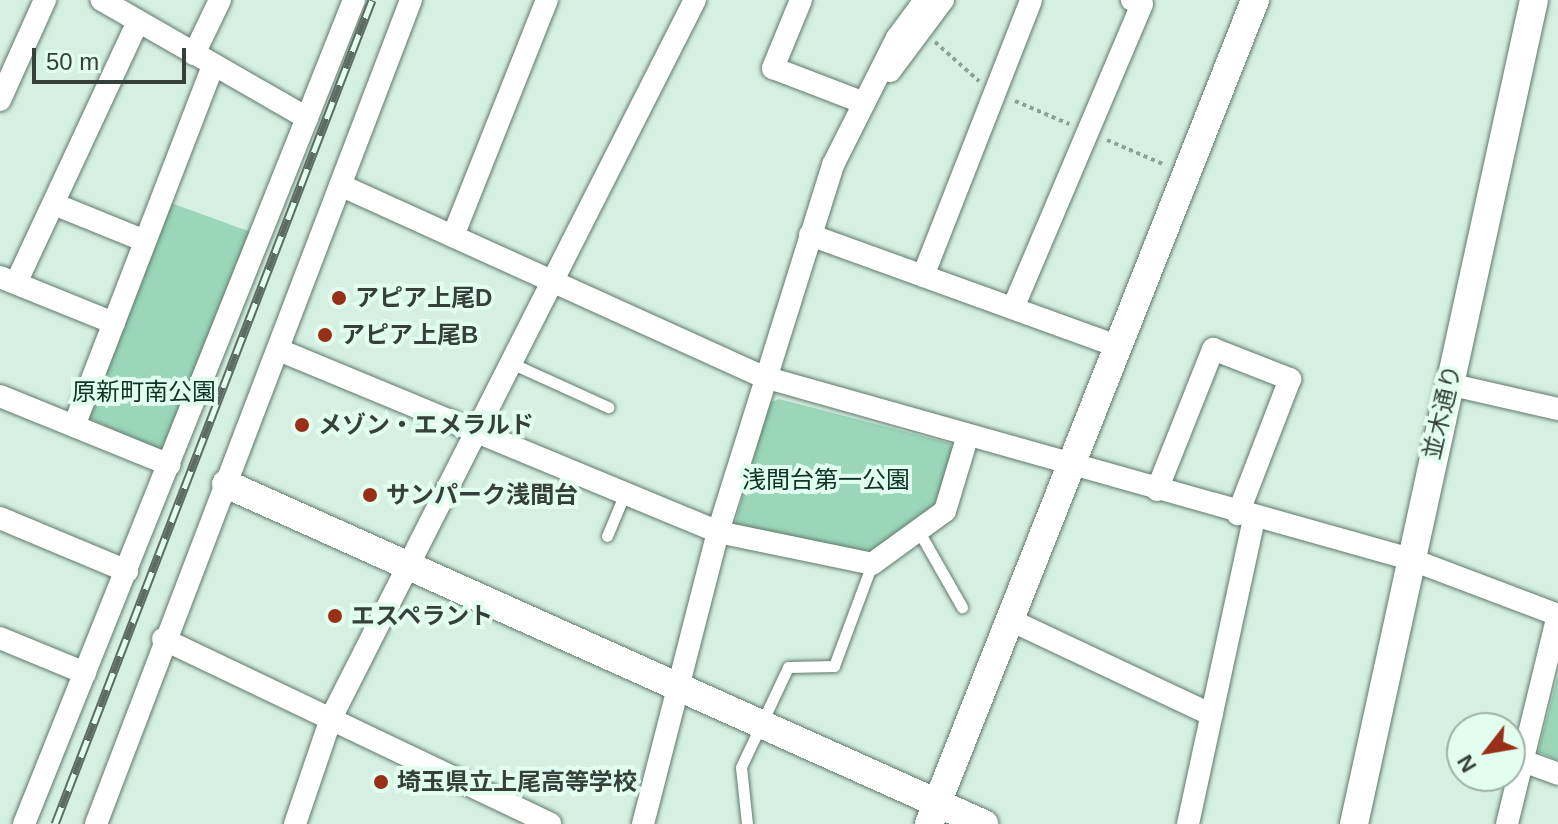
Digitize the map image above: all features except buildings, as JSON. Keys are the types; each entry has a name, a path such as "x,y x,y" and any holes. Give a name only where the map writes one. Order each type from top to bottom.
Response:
{"street":[{"path":"0,100 45,0"},
{"path":"102,0 307,118"},
{"path":"74,426 145,241 220,0"},
{"path":"24,824 354,0"},
{"path":"96,824 163,639 279,350 411,0"},
{"path":"453,236 547,0"},
{"path":"295,824 331,718 410,569 477,429 695,0"},
{"path":"801,0 773,68 864,103"},
{"path":"643,824 718,532 810,235 864,103 925,0"},
{"path":"864,103 923,31 943,0"},
{"path":"923,276 1031,0"},
{"path":"1013,308 1142,4 1132,0"},
{"path":"932,813 1255,0"},
{"name":"並木通り","path":"1354,824 1534,0"},
{"path":"114,323 8,280 54,204 138,21"},
{"path":"340,185 764,377 1246,516 1410,559 1558,615 1526,748"},
{"path":"54,204 145,241"},
{"path":"810,235 1117,346"},
{"path":"1157,490 1213,349 1290,379 1246,516 1212,715 1188,824"},
{"path":"279,350 477,429 718,532 872,564 945,511 968,435"},
{"path":"1448,384 1558,409"},
{"path":"0,396 170,465"},
{"path":"226,484 410,569 761,723 932,813 984,824"},
{"path":"0,518 127,571"},
{"path":"1008,619 1212,715"},
{"path":"0,638 85,673"},
{"path":"163,639 550,824"},
{"path":"1526,762 1558,774"},
{"path":"1507,824 1515,792"}],"lane":[{"path":"511,363 608,407"},
{"path":"607,536 626,492"},
{"path":"918,530 962,607"},
{"path":"747,824 741,767 761,723 788,667 834,666 872,564"}],"path":[{"path":"923,31 995,92 1186,174"}],"green space":[{"name":"原新町南公園","path":"171,203 251,232 170,448 160,453 87,417"},
{"name":"浅間台第一公園","path":"779,399 949,443 958,457 940,508 869,560 734,527 769,403"},
{"path":"1558,675 1558,760 1538,752"}],"railway":[{"path":"55,824 372,0"}],"place":[{"name":"アピア上尾D","path":"339,298"},
{"name":"アピア上尾B","path":"325,335"},
{"name":"メゾン・エメラルド","path":"302,425"},
{"name":"サンパーク浅間台","path":"370,495"},
{"name":"エスペラント","path":"335,616"},
{"name":"埼玉県立上尾高等学校","path":"381,782"}]}
